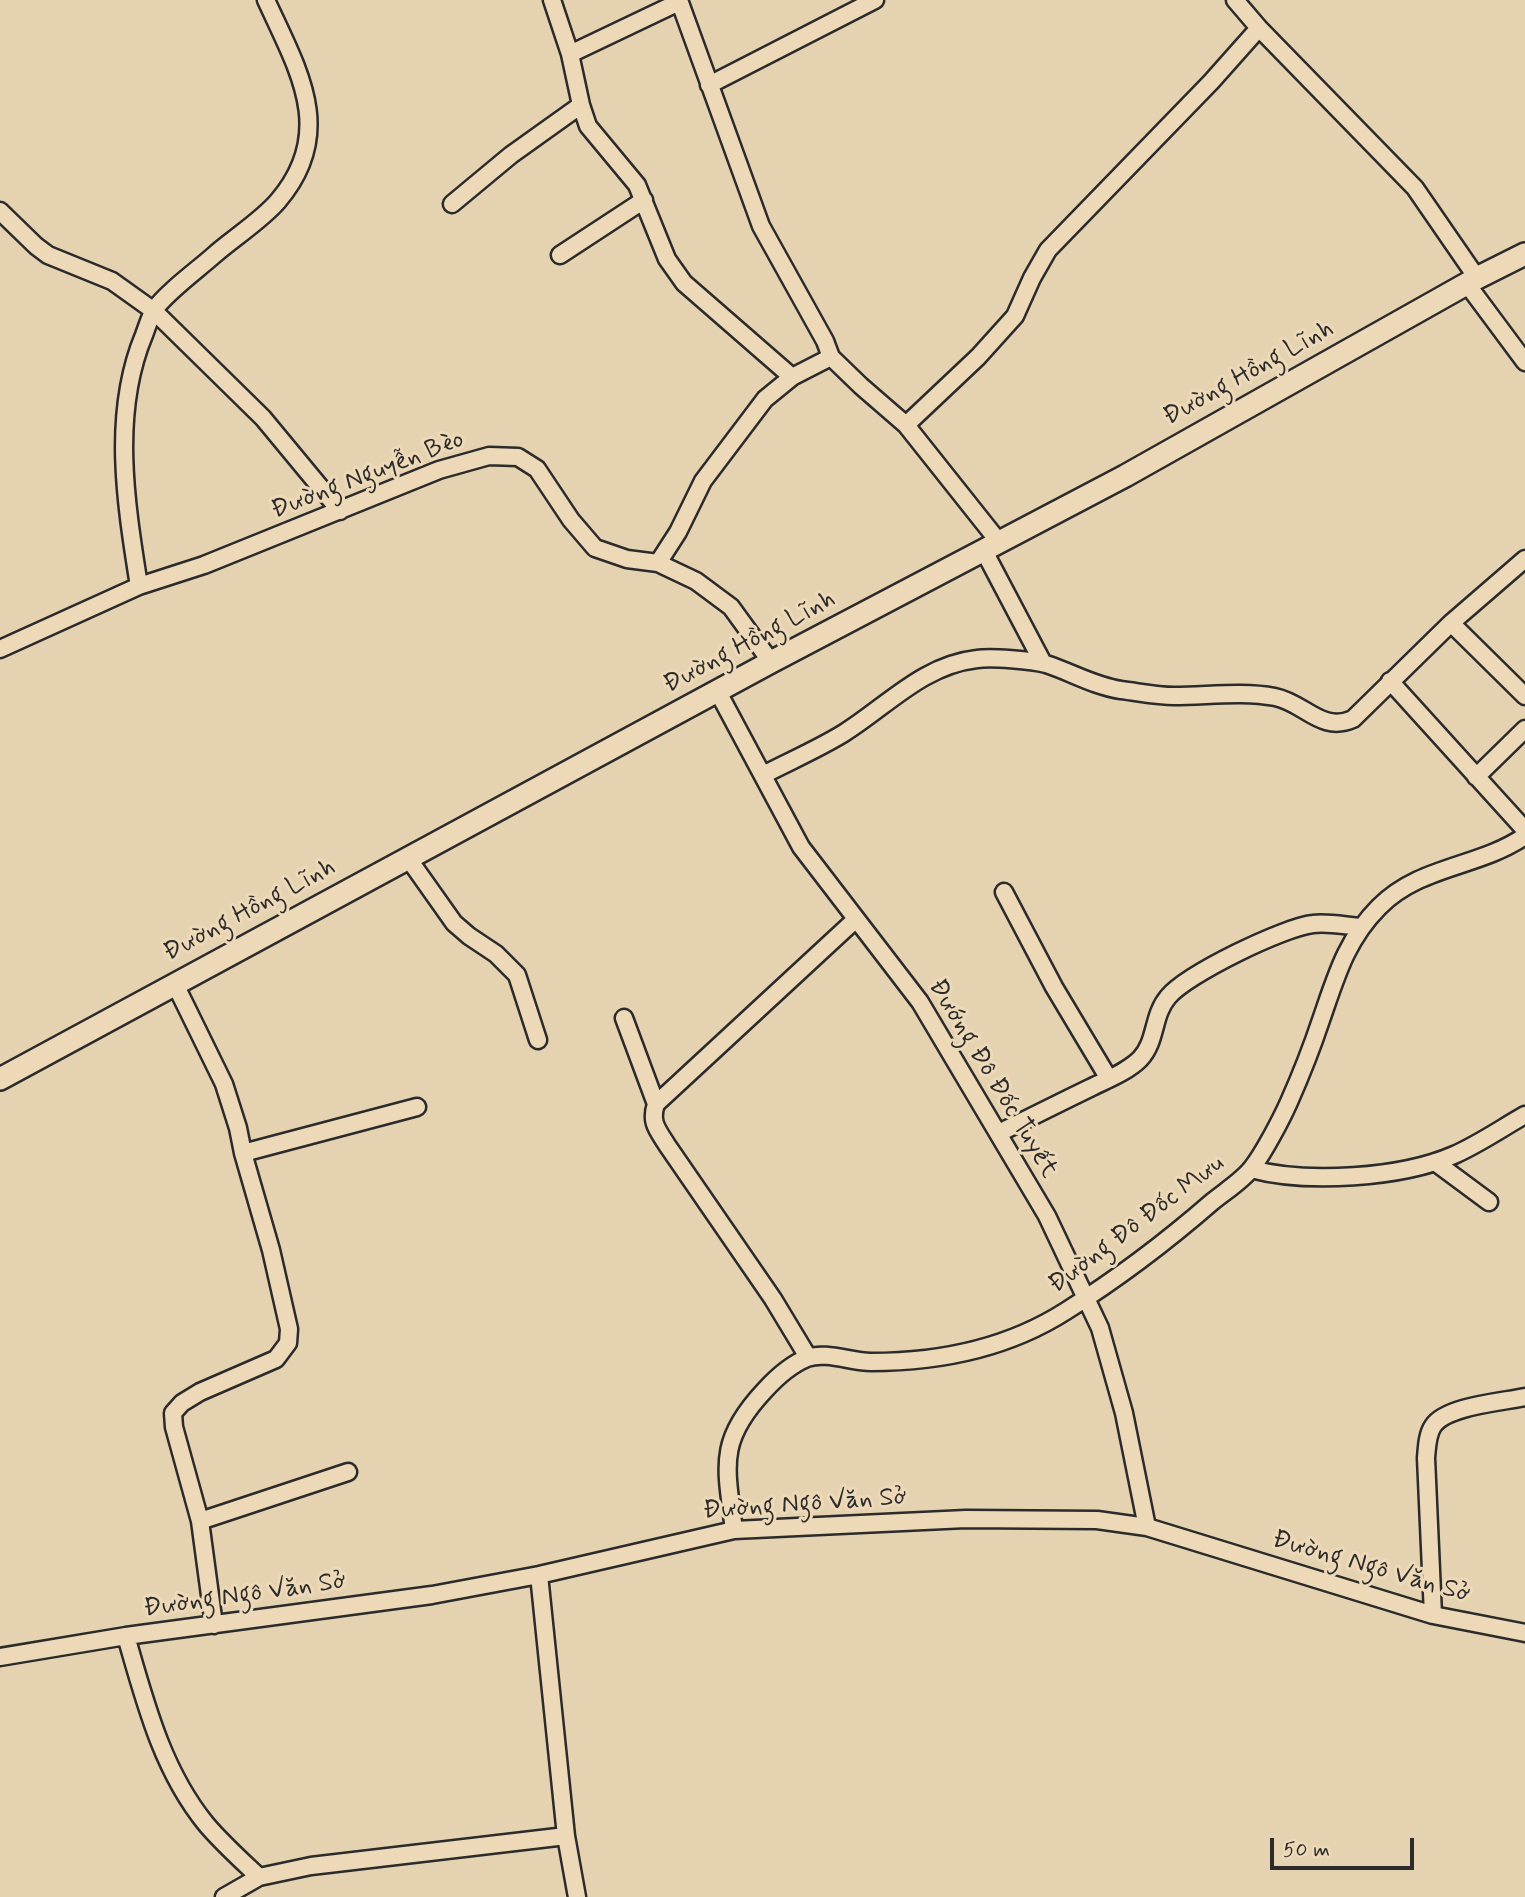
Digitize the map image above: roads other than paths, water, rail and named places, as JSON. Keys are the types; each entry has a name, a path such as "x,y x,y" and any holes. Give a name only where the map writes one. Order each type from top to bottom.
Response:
{"street":[{"path":"139,586 124,493 125,419 134,360 154,311 192,274 277,202 303,164 311,127 301,77 266,0"},
{"path":"552,0 570,54 581,105 594,135 629,174 644,200 673,270 684,283 792,377"},
{"path":"709,86 875,0"},
{"path":"1235,0 1259,28 1415,187 1525,362"},
{"path":"570,54 679,1 761,226 825,341 831,357 906,425 991,547 1043,663"},
{"path":"906,425 978,357 1015,316 1048,250 1211,82 1259,28"},
{"path":"452,204 511,155 581,105"},
{"path":"560,255 644,200"},
{"path":"0,211 48,255 112,281 154,311 263,418 340,511"},
{"name":"Đường Hồng Lĩnh","path":"0,1079 771,662 1125,476 1472,281 1525,254"},
{"path":"658,563 678,532 703,481 765,399 792,377 831,357"},
{"name":"Đường Nguyễn Bèo","path":"0,649 139,586 204,565 439,470 489,456 518,457 537,469 571,520 595,548 627,559 658,563 696,581 731,607 771,662"},
{"path":"763,775 844,734 919,679 937,669 979,659 1043,663 1117,689 1171,696 1240,694 1278,698 1335,725 1353,719 1451,623 1525,559"},
{"path":"1451,623 1525,696"},
{"path":"1390,681 1525,830"},
{"name":"Đướng Đô Đốc Tuyết","path":"718,692 801,846 920,1002 1047,1216 1100,1328 1124,1413 1147,1527"},
{"path":"1476,776 1525,729"},
{"name":"Đường Đô Đốc Mưu","path":"808,1357 889,1362 998,1345 1031,1331 1066,1311 1139,1261 1251,1169 1289,1104 1321,1022 1340,962 1361,928 1380,905 1404,887 1430,873 1480,859 1507,848 1525,836"},
{"path":"408,858 454,923 509,965 517,975 538,1040"},
{"path":"1003,892 1054,987 1109,1079"},
{"path":"734,1530 726,1468 731,1437 747,1409 775,1379 808,1357 773,1299 661,1135 653,1115 656,1104 855,920"},
{"path":"999,1133 1109,1079 1138,1060 1150,1046 1161,1007 1185,980 1294,928 1315,923 1361,928"},
{"path":"175,984 224,1084 271,1250 289,1329 288,1343 276,1359 200,1392 182,1403 173,1413 174,1427 200,1521 214,1625"},
{"path":"624,1018 656,1104"},
{"path":"243,1153 416,1107"},
{"path":"1251,1169 1271,1175 1385,1173 1411,1169 1455,1155 1525,1115"},
{"path":"1434,1162 1489,1202"},
{"path":"1433,1615 1426,1458 1429,1434 1433,1425 1449,1413 1525,1397"},
{"path":"200,1521 348,1472"},
{"name":"Đường Ngô Văn Sở","path":"0,1657 126,1636 432,1595 539,1575 734,1530 966,1519 1097,1520 1147,1527 1433,1615 1525,1633"},
{"path":"539,1575 566,1836 577,1897"},
{"path":"126,1636 152,1726 184,1791 205,1822 230,1850 260,1877"},
{"path":"224,1897 260,1877 311,1866 566,1836"}]}
